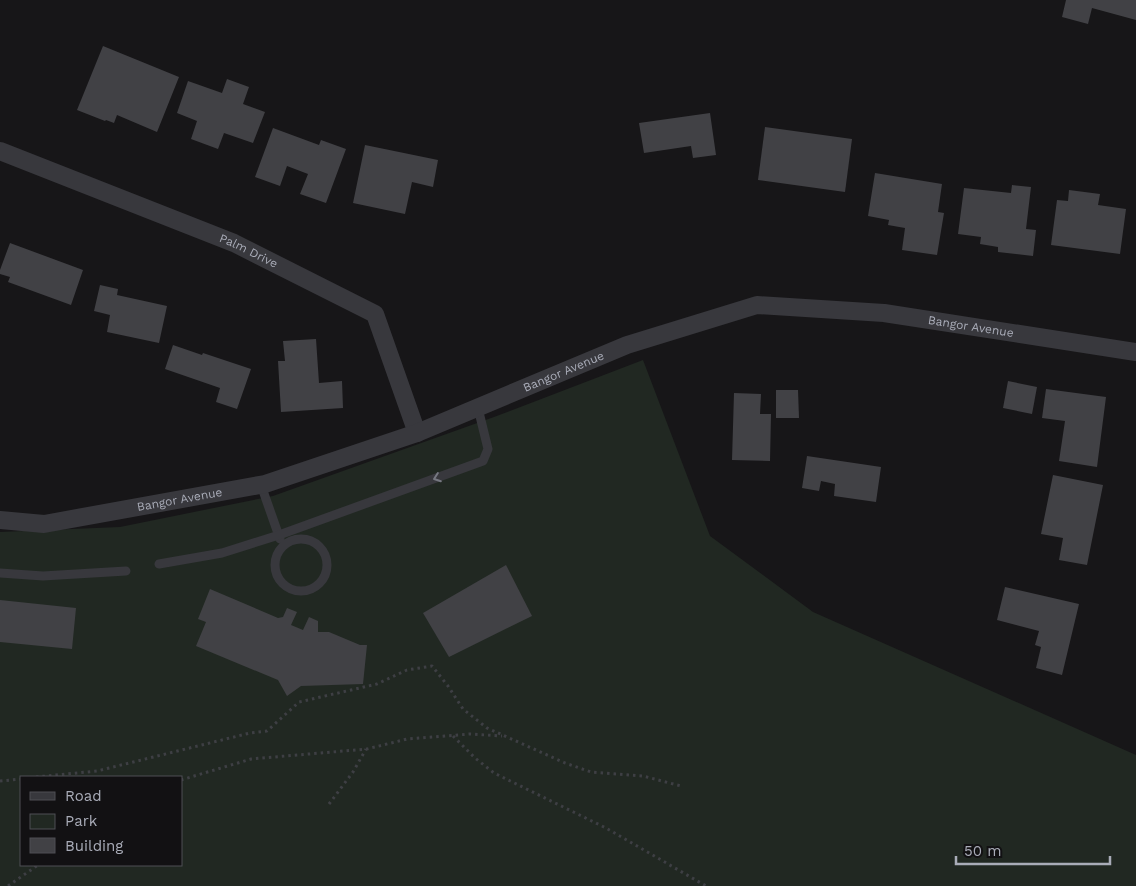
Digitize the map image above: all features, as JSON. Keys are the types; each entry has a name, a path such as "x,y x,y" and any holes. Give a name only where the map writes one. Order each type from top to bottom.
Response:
{"street":[{"name":"Palm Drive","path":"0,150 234,243 375,314 417,433"},
{"name":"Bangor Avenue","path":"0,520 44,524 261,485 417,433 627,345 757,306 884,314 1136,352"}],"lane":[{"path":"159,564 222,553 279,535 483,461 488,450 478,408"},
{"path":"261,485 283,547"},
{"path":"299,540 316,544 326,559 324,576 319,584 305,591 297,591 282,584 275,569 275,561 283,547 290,542 299,540"},
{"path":"0,574 44,576 126,571"}],"path":[{"path":"46,776 96,771 250,733 267,731 299,702 376,684 407,670 432,666 463,709 487,728 565,764 591,772 643,776 681,786"},
{"path":"182,780 251,759 367,749 407,739 470,734 505,736"},
{"path":"453,736 475,758 494,773 606,828 706,886"},
{"path":"329,804 353,772 367,749"},
{"path":"0,781 20,779"},
{"path":"8,886 37,866"}],"green space":[{"path":"643,360 710,536 813,612 1136,755 1136,886 0,886 0,532 120,527 273,496 494,417"}],"building":[{"path":"1066,0 1136,0 1136,20 1092,8 1088,24 1062,17"},
{"path":"103,46 179,77 157,132 117,115 114,123 77,110"},
{"path":"227,79 249,87 243,104 265,112 253,143 224,133 218,149 191,139 197,121 177,113 188,81 222,93"},
{"path":"710,113 716,155 693,158 691,146 644,153 639,123"},
{"path":"765,127 852,139 845,192 758,180"},
{"path":"273,128 319,145 321,140 346,149 326,203 300,194 308,174 287,166 280,186 255,177"},
{"path":"365,145 438,160 433,187 412,182 405,214 353,203"},
{"path":"875,173 942,184 938,212 944,213 937,255 902,250 905,228 888,225 889,220 868,216"},
{"path":"1012,185 1031,187 1026,229 1036,230 1033,256 998,252 998,247 980,244 981,237 958,234 964,188 1011,193"},
{"path":"1069,190 1100,194 1098,205 1126,209 1120,254 1051,245 1057,200 1068,201"},
{"path":"10,243 83,270 71,305 8,282 10,277 0,274"},
{"path":"100,285 118,289 117,295 167,306 159,343 107,332 110,315 94,311"},
{"path":"316,339 319,383 342,381 343,408 281,412 278,361 285,361 283,341"},
{"path":"173,345 251,369 237,409 216,402 220,388 165,369"},
{"path":"1008,381 1037,387 1032,414 1003,408"},
{"path":"1046,389 1106,397 1097,467 1059,461 1065,421 1042,418"},
{"path":"776,390 798,390 799,418 776,418"},
{"path":"734,393 761,394 760,414 771,414 770,461 732,460"},
{"path":"807,456 881,467 876,502 834,496 835,484 821,481 819,491 802,488"},
{"path":"1053,475 1103,485 1087,565 1059,560 1063,538 1041,534"},
{"path":"506,565 532,616 449,657 423,613"},
{"path":"1005,587 1079,604 1062,675 1036,668 1041,647 1035,645 1039,631 997,620"},
{"path":"210,589 278,618 283,617 287,608 297,612 291,625 303,630 309,617 318,621 318,632 329,632 360,645 367,645 363,684 301,686 287,696 278,680 196,646 206,622 198,619"},
{"path":"0,600 76,608 72,649 0,642"}]}
